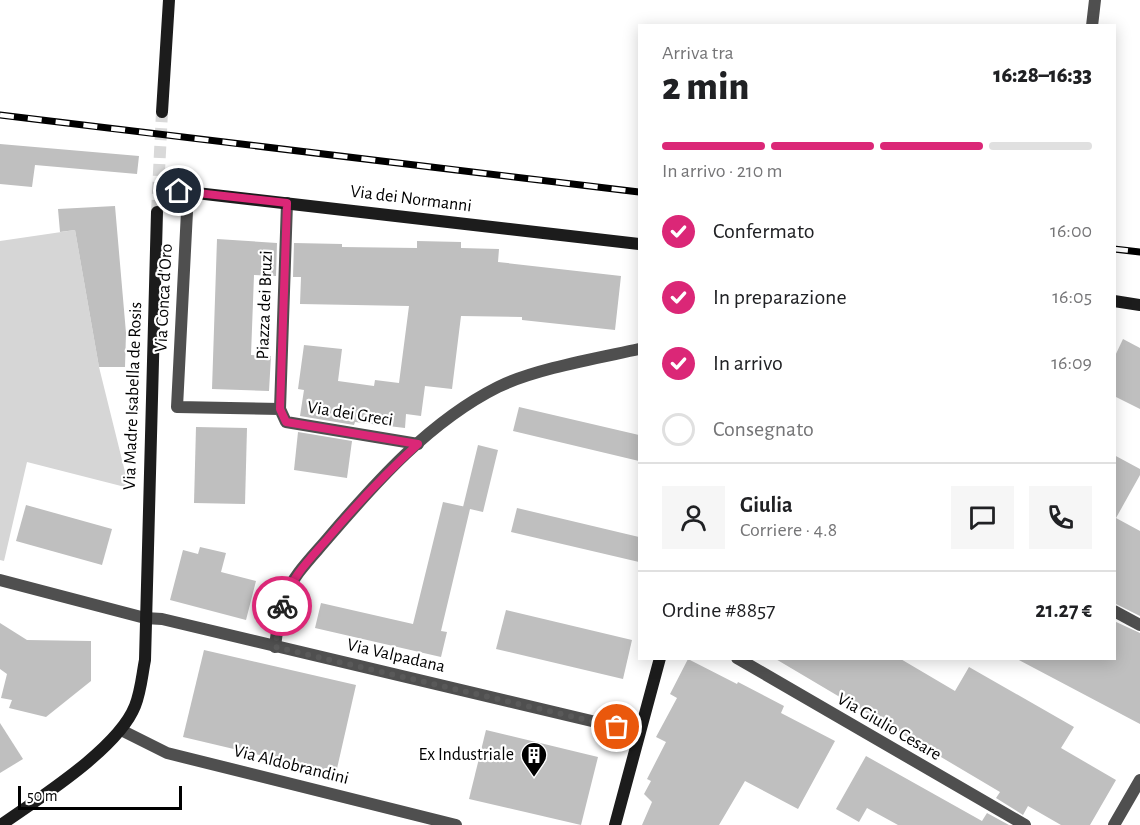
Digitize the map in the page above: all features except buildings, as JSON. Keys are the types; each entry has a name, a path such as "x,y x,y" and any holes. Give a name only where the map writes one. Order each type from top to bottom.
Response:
{"street":[{"path":"162,112 169,0"},
{"path":"1092,24 1095,0"},
{"name":"Via dei Normanni","path":"183,191 638,244"},
{"name":"Via Conca d'Oro","path":"177,407 183,191"},
{"name":"Piazza dei Bruzi","path":"280,409 287,203"},
{"name":"Via Madre Isabella de Rosis","path":"145,618 157,212"},
{"path":"1116,301 1140,304"},
{"path":"275,647 285,597 297,575 363,498 418,444 478,399 500,386 549,371 638,349"},
{"name":"Via dei Greci","path":"177,407 280,409 286,422 418,444"},
{"name":"Via Valpadana","path":"0,580 145,618 162,619 638,732"},
{"path":"1116,612 1140,625"},
{"path":"1,825 87,761 121,729 135,707 141,683 145,660 145,618"},
{"path":"615,825 638,732 659,660"},
{"name":"Via Giulio Cesare","path":"740,660 1025,825"},
{"name":"Via Aldobrandini","path":"121,729 166,753 456,825"},
{"path":"1114,825 1140,780"}],"shaded area":[{"path":"75,230 99,367 129,488 27,462 4,561 0,560 0,241"}],"tunnel":[{"path":"157,212 162,112"}],"railway":[{"path":"0,115 638,192"},
{"path":"1116,249 1140,252"}],"way so far":[{"path":"282,606 275,647 617,727"}],"place":[{"name":"Ex Industriale","path":"534,778"}],"route":[{"path":"179,191 287,203 280,409 286,422 418,444 387,472 306,564 290,586 282,606"}]}
